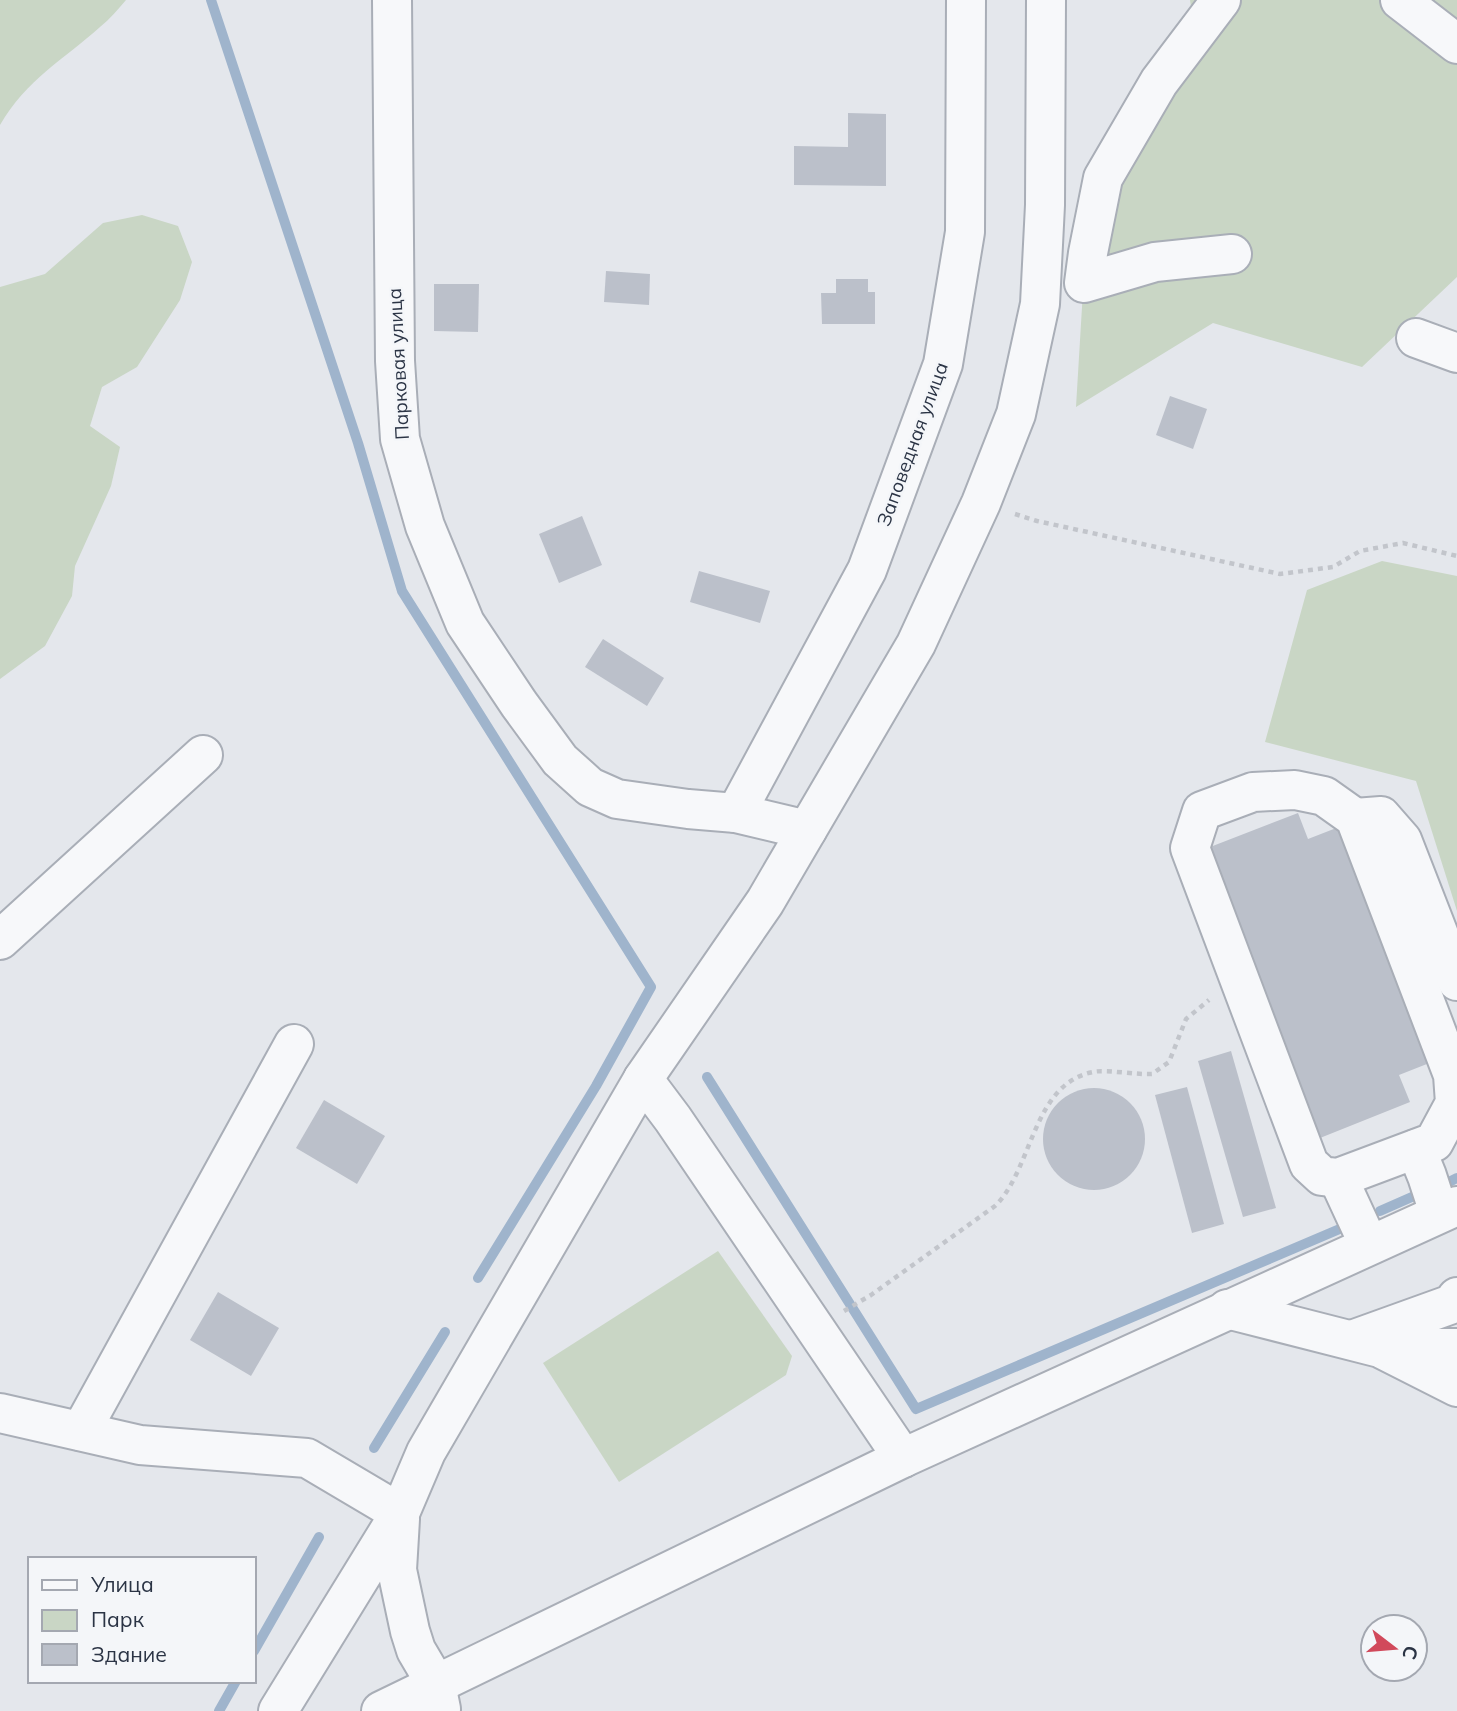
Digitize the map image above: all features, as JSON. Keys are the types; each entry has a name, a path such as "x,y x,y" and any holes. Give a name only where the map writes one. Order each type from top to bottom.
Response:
{"street":[{"name":"Парковая улица","path":"392,0 394,333 400,439 425,526 466,623 519,704 560,760 590,787 617,799 736,813 807,830"},
{"name":"Заповедная улица","path":"736,813 867,570 943,364 965,232 966,0"},
{"path":"278,1711 400,1513 426,1452 643,1079 765,902 916,644 981,503 1016,414 1040,304 1045,205 1046,0"},
{"path":"1220,0 1159,82 1103,178 1084,283 1155,262 1233,254"},
{"path":"1400,0 1457,44"},
{"path":"1416,338 1457,353"},
{"path":"0,940 203,755"},
{"path":"1295,790 1324,796 1355,818 1455,1074 1455,1103 1434,1142 1338,1178 1322,1176 1309,1164 1190,848 1202,811 1252,792 1295,790"},
{"path":"1355,818 1381,816 1402,840 1457,981"},
{"path":"81,1431 294,1044"},
{"path":"643,1079 673,1119 903,1458"},
{"path":"381,1711 439,1698 903,1458 1448,1210 1427,1176 1416,1149"},
{"path":"1338,1178 1369,1245"},
{"path":"1366,1344 1452,1304 1457,1297"},
{"path":"1227,1309 1366,1344 1457,1348"},
{"path":"1366,1344 1457,1387"},
{"path":"0,1413 140,1445 307,1458 400,1513"},
{"path":"400,1513 397,1570 416,1650 439,1698"}],"path":[{"path":"981,503 1037,521 1280,574 1333,567 1360,551 1403,543 1457,556"},
{"path":"839,1314 864,1300 1004,1197 1023,1162 1044,1110 1071,1080 1094,1071 1152,1074 1169,1062 1186,1019 1213,998 1243,989"}],"green space":[{"path":"0,0 126,0 104,24 33,83 0,125"},
{"path":"1190,0 1457,0 1457,277 1362,367 1213,323 1076,407 1090,174 1192,14"},
{"path":"142,215 178,226 192,262 180,300 137,367 102,387 90,426 120,447 111,486 75,566 72,596 45,646 0,679 0,287 45,274 103,223"},
{"path":"1382,561 1457,576 1457,911 1416,781 1265,742 1307,590"},
{"path":"718,1251 792,1356 786,1375 619,1482 543,1363"}],"building":[{"path":"848,113 886,114 886,186 794,185 794,146 848,147"},
{"path":"606,271 650,274 649,305 604,302"},
{"path":"836,279 868,279 868,292 875,292 875,324 822,324 821,293 836,293"},
{"path":"434,284 479,284 478,332 434,331"},
{"path":"1170,396 1207,409 1193,449 1156,435"},
{"path":"582,516 602,565 559,583 539,534"},
{"path":"699,571 770,591 760,623 690,602"},
{"path":"603,639 664,678 647,706 585,667"},
{"path":"1298,813 1308,839 1344,825 1437,1060 1399,1075 1410,1102 1320,1138 1205,849"},
{"path":"1231,1051 1276,1208 1243,1217 1198,1061"},
{"path":"1187,1087 1224,1224 1192,1233 1155,1095"},
{"path":"1094,1088 1113,1092 1130,1103 1141,1120 1145,1139 1141,1158 1130,1175 1113,1186 1094,1190 1075,1186 1058,1175 1047,1158 1043,1139 1047,1120 1058,1103 1075,1092"},
{"path":"324,1100 385,1136 357,1184 296,1148"},
{"path":"218,1292 279,1328 251,1376 190,1340"}],"waterway":[{"path":"211,0 358,443 402,591 651,987 596,1086 478,1278"},
{"path":"707,1077 916,1409 1349,1225"},
{"path":"1449,1182 1457,1178"},
{"path":"1380,1211 1421,1193"},
{"path":"374,1448 445,1332"},
{"path":"256,1647 319,1537"},
{"path":"219,1711 235,1683"}]}
